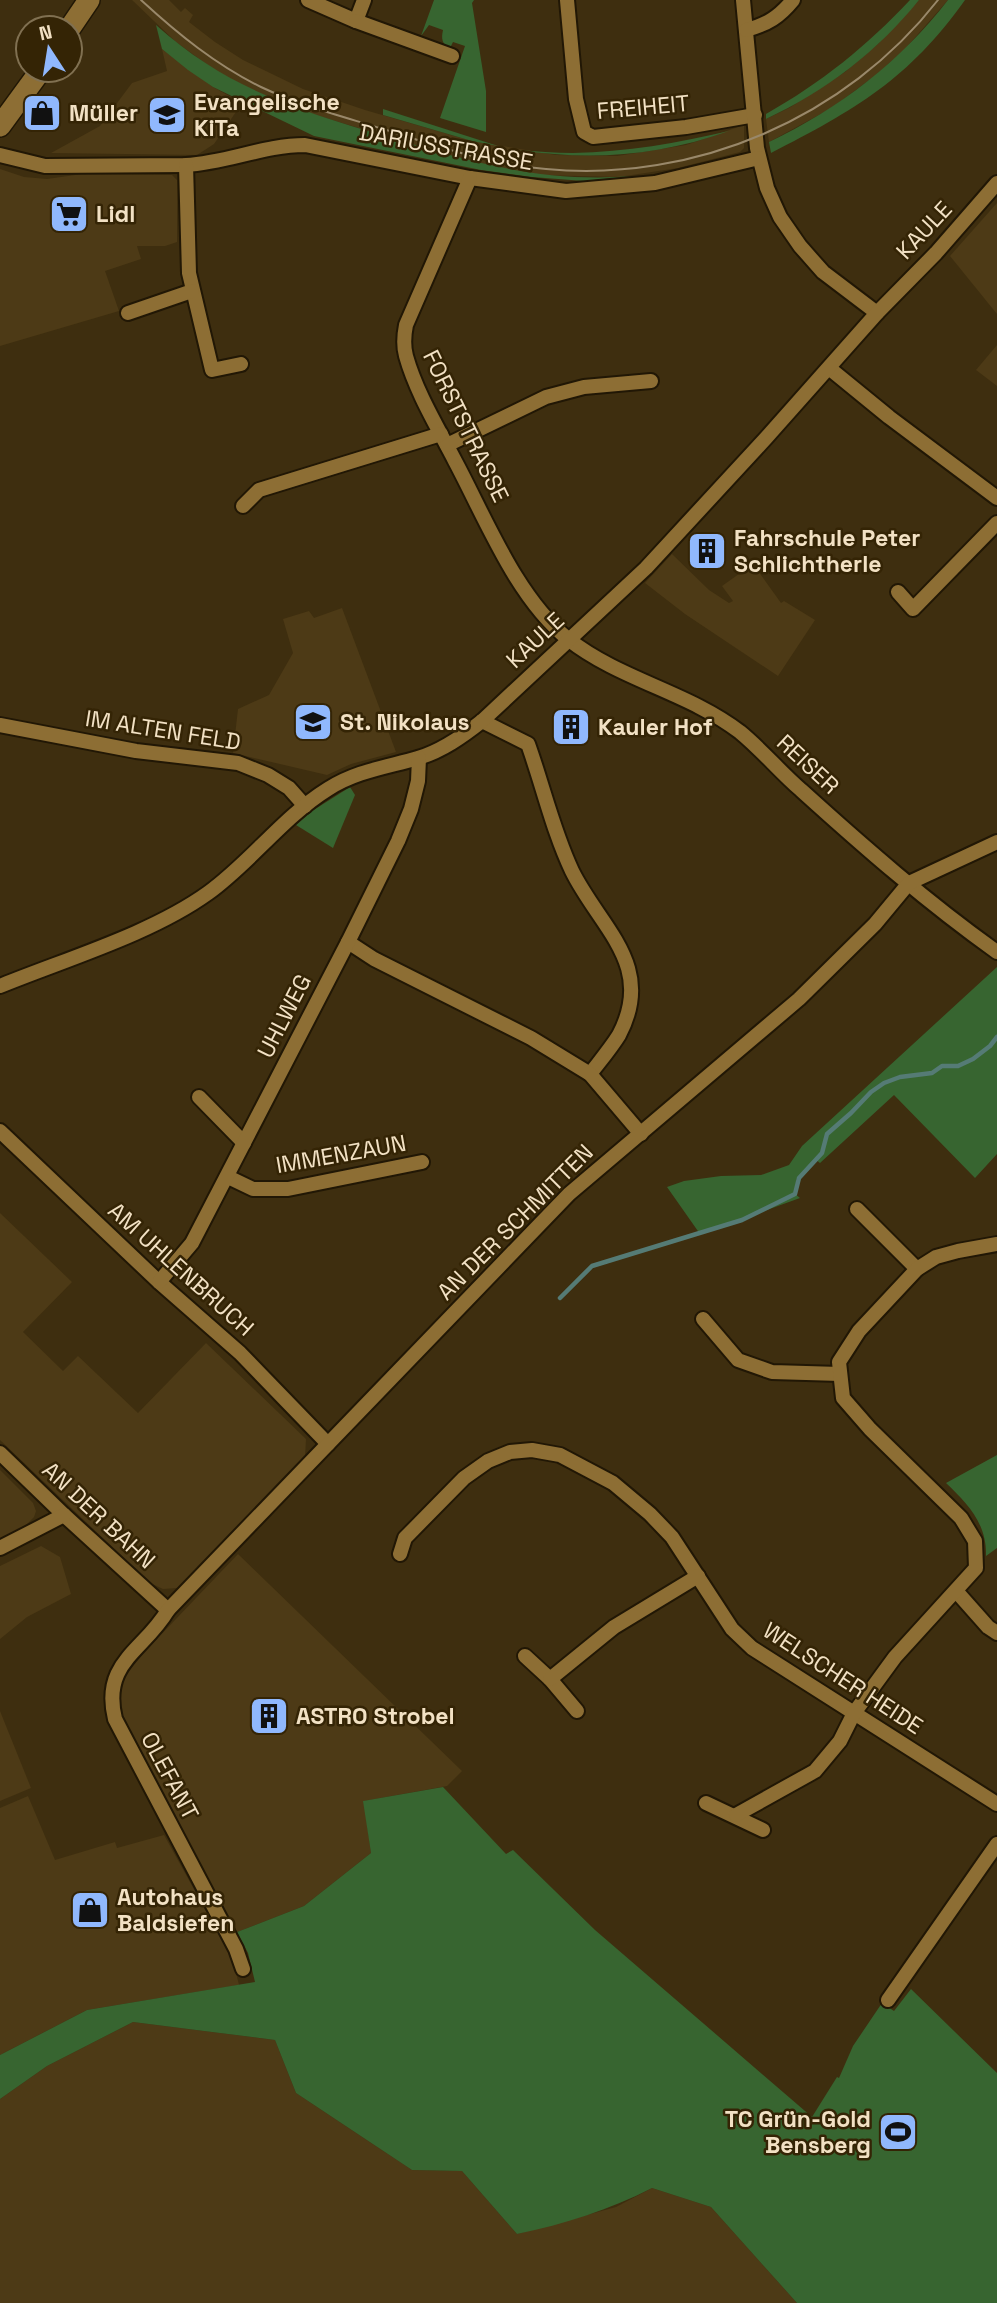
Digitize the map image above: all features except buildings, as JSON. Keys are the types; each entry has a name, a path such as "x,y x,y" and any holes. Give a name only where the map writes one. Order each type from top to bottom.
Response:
{"main road":[{"path":"0,126 31,84"}],"street":[{"path":"308,0 356,21 453,56"},
{"path":"356,21 364,0"},
{"name":"FREIHEIT","path":"567,0 576,99 584,132 593,137 686,127 754,115"},
{"path":"743,0 759,158 767,188 780,217 800,246 823,272 877,313"},
{"path":"746,30 779,17 793,0"},
{"name":"DARIUSSTRASSE","path":"0,155 46,166 208,164 279,147 305,145 470,178 566,191 655,183 759,158"},
{"path":"186,164 187,250 192,291 212,370 240,364"},
{"name":"FORSTSTRASSE","path":"470,178 405,332 404,346 408,363 444,440 509,565 538,607 568,639"},
{"name":"KAULE","path":"0,986 179,912 211,891 327,789 349,777 419,758 448,745 482,721 646,568 997,183"},
{"path":"128,313 192,291"},
{"path":"829,368 997,498"},
{"path":"243,506 259,491 444,440 546,397 584,387 651,381"},
{"path":"898,592 913,609 997,523"},
{"name":"REISER","path":"568,639 625,673 699,706 741,733 801,790 909,883 997,952"},
{"path":"482,721 528,744 572,871 625,959 632,985 631,1003 618,1035 590,1074"},
{"name":"IM ALTEN FELD","path":"0,725 136,751 238,763 268,775 289,788 305,806"},
{"name":"UHLWEG","path":"159,1282 192,1243 348,942 411,809 418,781 419,758"},
{"path":"909,883 997,842"},
{"name":"AN DER SCHMITTEN","path":"168,1610 569,1194 799,999 875,924 909,883"},
{"path":"348,942 374,959 531,1038 590,1074 640,1134"},
{"path":"199,1097 244,1143"},
{"name":"AM UHLENBRUCH","path":"0,1131 159,1282 240,1353 328,1444"},
{"name":"IMMENZAUN","path":"228,1177 253,1189 288,1189 422,1162"},
{"path":"857,1209 917,1269"},
{"path":"736,1815 815,1770 840,1741 854,1713 895,1657 957,1592 976,1568 975,1541 961,1518 870,1429 844,1398 839,1363 859,1331 917,1269 936,1257 997,1244"},
{"path":"703,1319 738,1360 772,1372 840,1374"},
{"name":"WELSCHER HEIDE","path":"400,1554 405,1538 464,1478 488,1461 510,1452 532,1450 560,1455 613,1483 650,1514 672,1537 732,1629 751,1648 997,1804"},
{"name":"AN DER BAHN","path":"0,1453 168,1610"},
{"path":"0,1548 64,1515"},
{"path":"550,1679 597,1638 698,1576"},
{"path":"957,1592 988,1628 997,1633"},
{"name":"OLEFANT","path":"168,1610 118,1671 112,1707 121,1732 236,1949 243,1969"},
{"path":"525,1656 550,1679 577,1711"},
{"path":"706,1803 763,1830"},
{"path":"888,2000 997,1844"}],"shaded area":[{"path":"132,0 169,0 181,12 185,8 193,15 189,22 215,42 243,60 303,89 472,141 556,155 617,156 686,145 744,125 744,148 740,152 678,168 619,177 535,175 478,164 309,113 253,91 216,71 176,42"},
{"path":"919,0 948,0 904,50 876,75 830,109 769,142 766,119 789,108 845,72 879,43"},
{"path":"162,49 213,87 242,103 214,144 197,155 51,153 100,126 132,83 167,71"},
{"path":"0,169 24,177 47,179 82,174 172,175 177,180 177,242 165,246 137,246 141,259 105,271 119,311 0,346"},
{"path":"997,203 997,314 950,256"},
{"path":"997,345 997,386 976,370"},
{"path":"672,554 709,590 729,603 733,601 722,586 753,564 781,603 784,601 815,620 778,676 685,614 645,583"},
{"path":"342,608 396,752 351,764 327,775 233,753 238,709 269,695 293,653 283,619 309,611 314,618"},
{"path":"0,1213 72,1282 23,1332 63,1371 78,1356 138,1413 206,1343 306,1439 305,1458 185,1583 177,1588 163,1589 150,1583 0,1440"},
{"path":"0,1470 33,1503 36,1511 34,1517 22,1529 0,1539"},
{"path":"41,1546 60,1557 71,1594 27,1617 0,1639 0,1566"},
{"path":"238,1554 462,1771 447,1786 364,1801 371,1853 304,1906 237,1932 130,1735 120,1699 124,1680 133,1664"},
{"path":"0,1711 31,1788 0,1801"},
{"path":"28,1796 55,1860 115,1842 117,1848 164,1835 233,1960 239,1985 87,2010 0,2055 0,1808"},
{"path":"133,2022 275,2040 296,2093 412,2170 462,2171 517,2234 616,2207 652,2188 711,2207 797,2303 0,2303 0,2099 47,2066"}],"green space":[{"path":"434,0 474,0 472,3 486,91 486,132 440,118 465,46 453,42 450,48 443,41 443,30 429,25 421,36"},
{"path":"910,0 919,0 886,36 850,68 809,96 766,119 766,114 806,90 842,63"},
{"path":"948,0 965,0 923,51 901,72 855,107 771,153 769,142 820,114 867,82 910,44"},
{"path":"156,25 210,66 237,82 325,118 450,155 509,169 569,177 634,176 584,181 532,177 481,170 314,136 213,87 188,70 162,49"},
{"path":"383,109 498,146 383,115"},
{"path":"729,131 677,146 625,154 572,155 518,150 573,153 613,151"},
{"path":"350,787 355,795 333,848 296,825 312,811"},
{"path":"997,967 997,1154 975,1178 894,1095 820,1163 816,1160 797,1178 794,1193 800,1198 700,1234 667,1187 684,1181 721,1176 761,1175 789,1165 802,1146"},
{"path":"997,1455 997,1548 986,1556 980,1524 969,1507 946,1483"},
{"path":"443,1787 506,1854 513,1850 595,1930 812,2117 837,2077 839,2078 853,2046 882,2003 894,2011 911,1989 997,2073 997,2303 797,2303 711,2207 652,2188 586,2216 517,2234 462,2171 412,2170 296,2093 275,2040 133,2022 47,2066 0,2099 0,2055 87,2010 255,1982 248,1953 237,1932 304,1906 371,1853 363,1801"}],"waterway":[{"path":"560,1298 592,1266 742,1220 795,1194 799,1178 822,1153 827,1134 871,1092 900,1077 932,1073 942,1066 958,1066 973,1059 997,1037"}],"tram line":[{"path":"141,0 213,59 261,87 292,100 485,159 525,167 602,171 657,165 711,153 763,134 813,109 859,78 901,42 938,0"}],"place":[{"name":"Müller","path":"42,113"},
{"name":"Evangelische KiTa","path":"167,115"},
{"name":"Lidl","path":"69,214"},
{"name":"Fahrschule Peter Schlichtherle","path":"707,551"},
{"name":"St. Nikolaus","path":"313,722"},
{"name":"Kauler Hof","path":"571,727"},
{"name":"ASTRO Strobel","path":"269,1716"},
{"name":"Autohaus Baldsiefen","path":"90,1910"},
{"name":"TC Grün-Gold Bensberg","path":"898,2132"}]}
